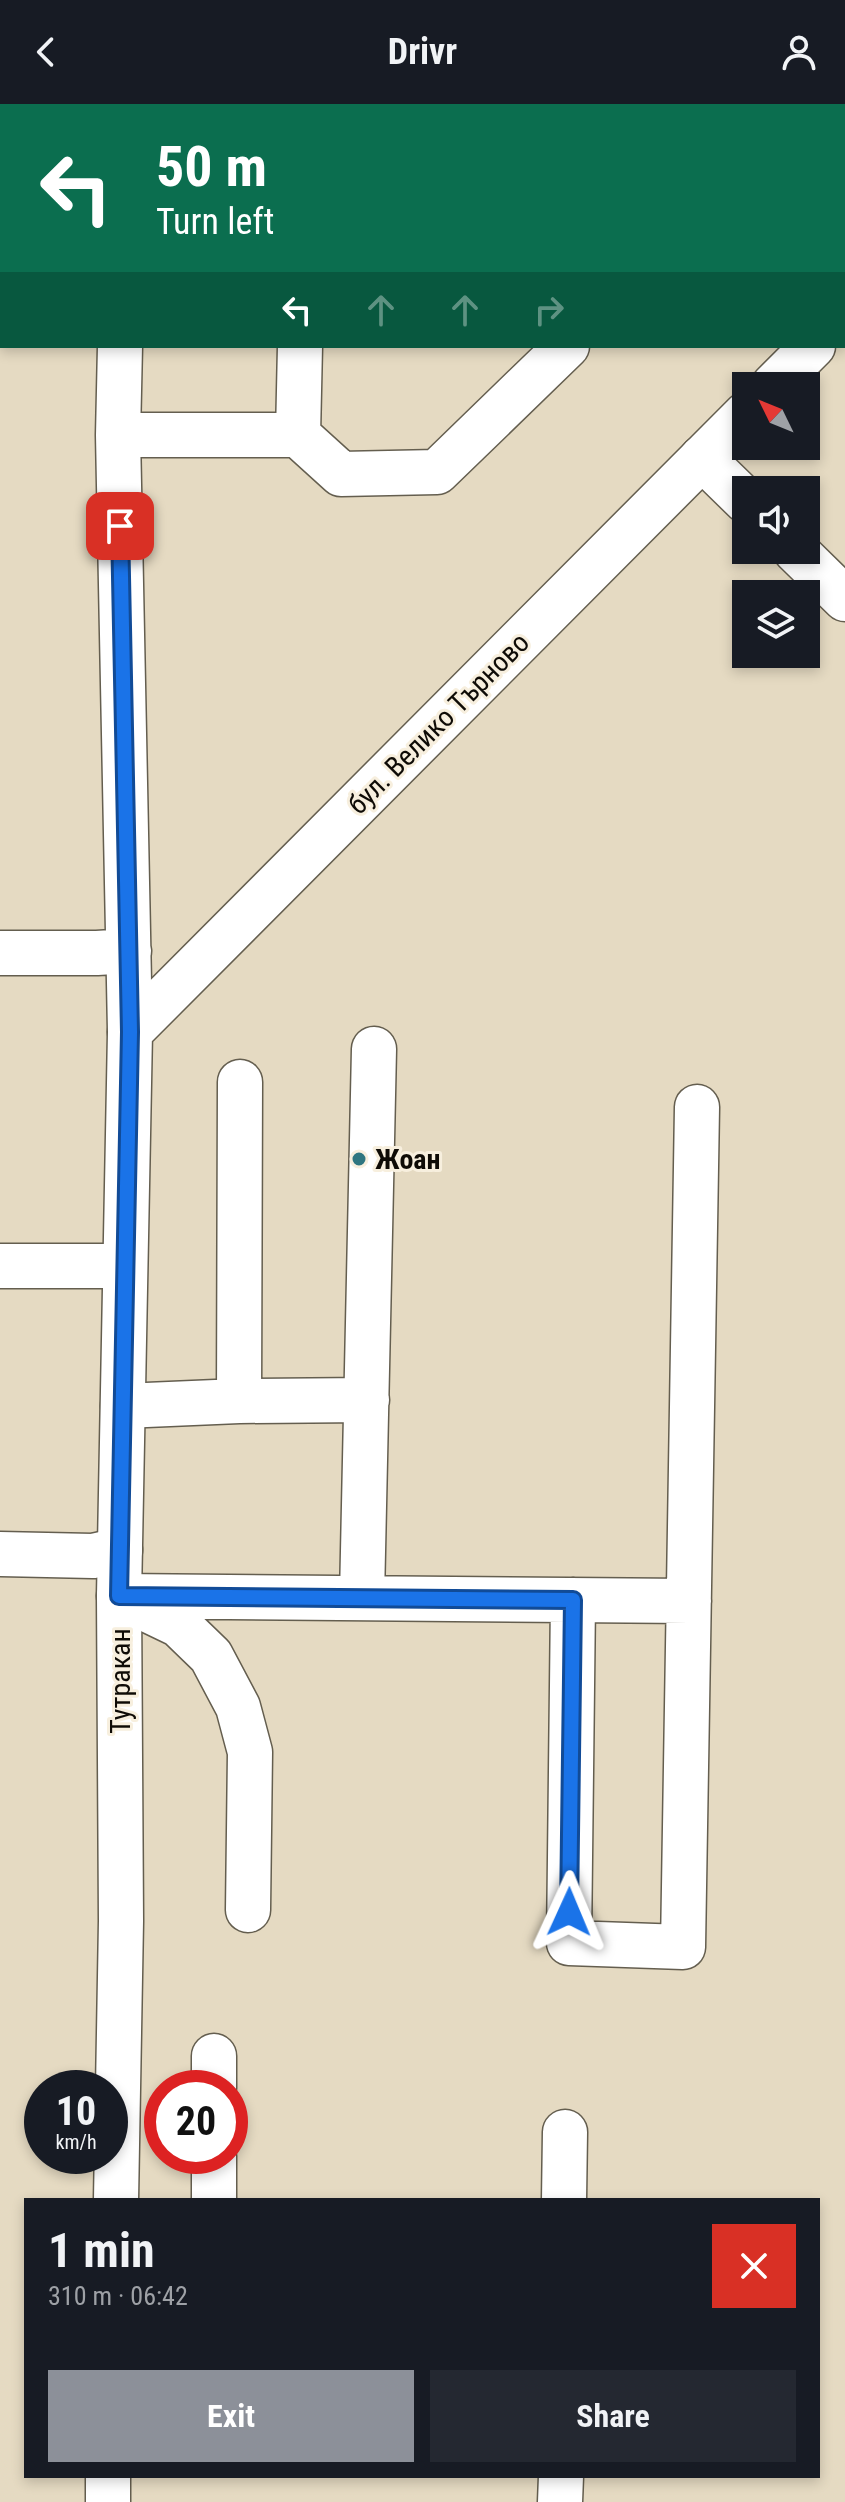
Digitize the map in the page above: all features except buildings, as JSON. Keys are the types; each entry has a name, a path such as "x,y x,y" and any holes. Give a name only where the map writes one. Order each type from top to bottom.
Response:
{"main road":[{"name":"Тутракан","path":"116,2198 121,1921 119,1596 130,1032 118,435 120,348"},
{"path":"298,435 300,348"},
{"path":"118,435 298,435 341,474 437,472 565,348"},
{"path":"787,372 811,348"},
{"name":"бул. Велико Търново","path":"130,1032 732,428"},
{"path":"702,458 732,487"},
{"path":"809,564 845,599"},
{"path":"0,953 129,951"},
{"path":"362,1597 374,1049"},
{"path":"239,1401 240,1082"},
{"path":"573,1600 569,1943 683,1947 697,1107"},
{"path":"0,1266 124,1266"},
{"path":"123,1406 367,1400"},
{"path":"0,1554 93,1556 120,1550"},
{"path":"119,1596 689,1601"},
{"path":"119,1596 179,1625 211,1656 238,1707 250,1752 248,1910"},
{"path":"564,2198 565,2132"},
{"path":"214,2174 214,2198"},
{"path":"108,2478 108,2502"},
{"path":"560,2502 561,2478"}],"shaded area":[{"path":"0,348 845,348 845,2502 0,2502"}],"place":[{"name":"Жоан","path":"359,1159"}],"route":[{"path":"120,526 130,1032 119,1596 573,1600 569,1912"}]}
